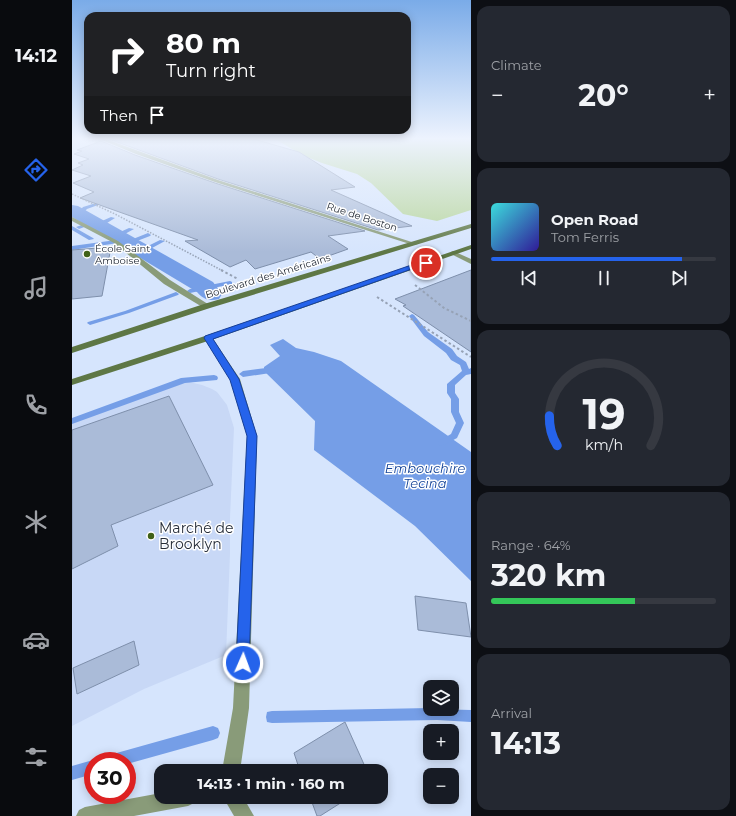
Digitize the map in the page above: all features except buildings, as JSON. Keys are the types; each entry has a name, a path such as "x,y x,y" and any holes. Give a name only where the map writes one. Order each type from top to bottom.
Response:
{"main road":[{"name":"Boulevard des Américains","path":"72,350 207,306 471,226"},
{"path":"72,382 208,338 471,247"}],"street":[{"name":"Rue de Boston","path":"203,176 341,219 415,244"},
{"path":"72,219 116,242 167,282 207,306"},
{"path":"453,253 471,262"},
{"path":"208,338 234,379 252,436 241,708 232,764"},
{"path":"85,816 154,803"},
{"path":"237,804 245,816"}],"path":[{"path":"72,194 115,214 260,290"},
{"path":"399,272 444,308 471,321"},
{"path":"358,285 471,357"}],"shaded area":[{"name":"Marché de Brooklyn","path":"189,382 202,385 217,392 227,405 234,428 226,655 144,689 72,726 72,423"}],"green space":[{"path":"360,176 471,176 471,210 437,221 403,214 371,183"}],"water":[{"name":"Embouchire Tecina","path":"283,339 296,348 341,361 471,452 471,581 415,526 314,450 315,421 264,371 264,367 280,356 270,345"}],"waterway":[{"path":"79,214 85,208 96,204"},
{"path":"72,210 205,287 211,294"},
{"path":"104,228 104,222 113,218"},
{"path":"79,227 93,222"},
{"path":"72,228 91,239"},
{"path":"120,237 120,234 131,229"},
{"path":"131,243 148,235"},
{"path":"146,252 150,247 162,241"},
{"path":"72,248 116,242"},
{"path":"190,291 230,283"},
{"path":"90,323 127,312 176,294"},
{"path":"412,316 426,334 449,351 454,358 463,364 467,372"},
{"path":"243,374 274,370"},
{"path":"467,372 471,371"},
{"path":"442,443 454,436 460,423 455,412 455,399 451,393 451,384 467,372"},
{"path":"72,421 184,380 214,378"},
{"path":"272,717 437,714 471,716"},
{"path":"136,755 213,733"},
{"path":"72,773 84,770"}],"place":[{"name":"École Saint Amboise","path":"87,254"},
{"name":"Marché de Brooklyn","path":"151,536"}],"route":[{"path":"243,663 252,436 234,379 208,338 358,285 426,263"}]}
